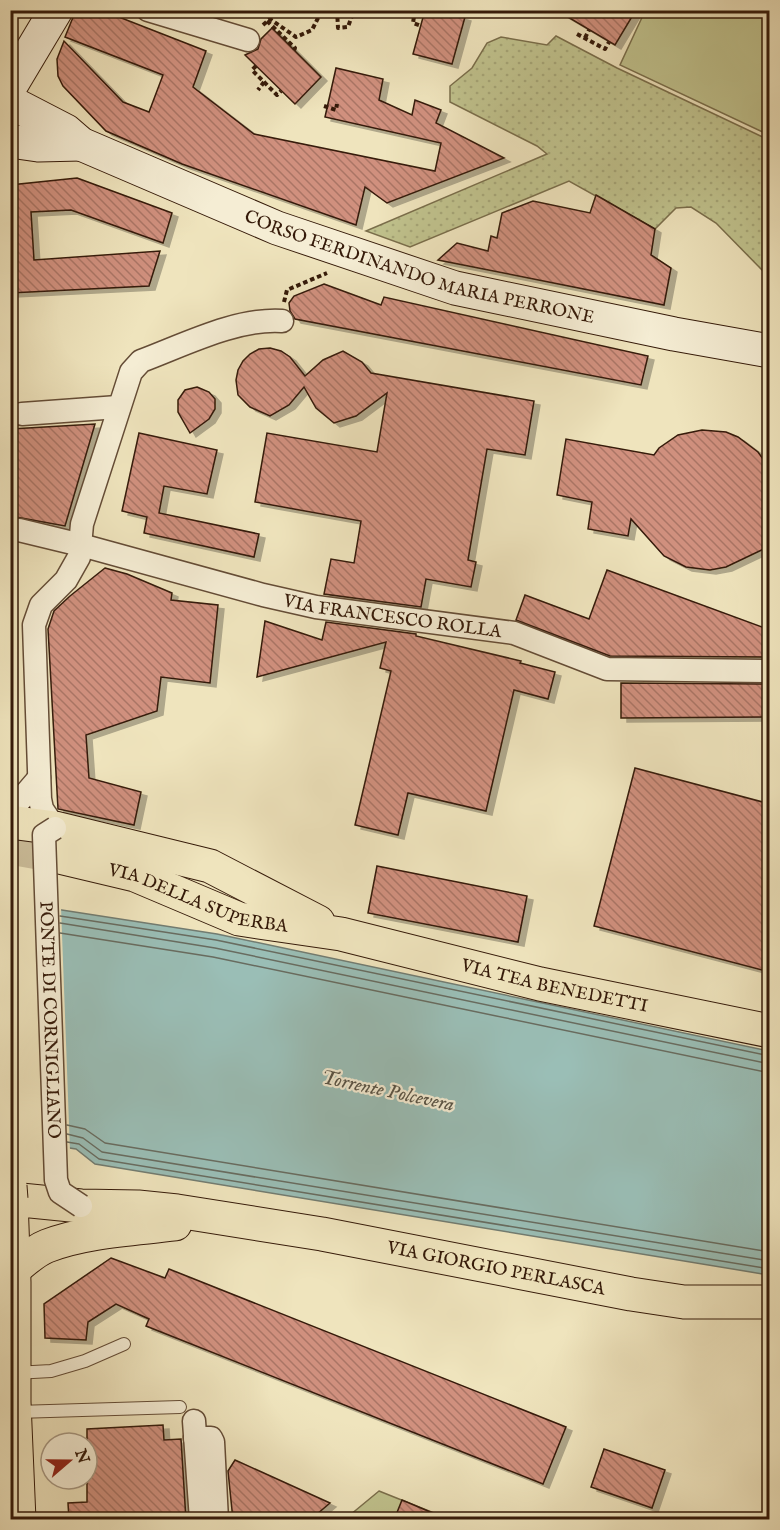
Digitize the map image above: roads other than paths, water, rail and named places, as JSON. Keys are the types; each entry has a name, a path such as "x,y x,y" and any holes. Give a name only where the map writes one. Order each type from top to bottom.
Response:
{"main road":[{"path":"10,87 56,10"},
{"name":"CORSO FERDINANDO MARIA PERRONE","path":"10,102 49,141 277,228 455,288 674,334 770,351"},
{"name":"VIA TEA BENEDETTI","path":"10,822 56,842 210,866 341,934 540,984 770,1031"},
{"path":"10,1186 14,1413 19,1520"},
{"name":"VIA GIORGIO PERLASCA","path":"11,1199 81,1206 138,1207 224,1218 322,1234 630,1294 684,1302 770,1302"},
{"name":"VIA GIORGIO PERLASCA","path":"12,1277 46,1246 121,1231 224,1218"}],"street":[{"path":"148,10 248,40"},
{"path":"56,842 42,809 34,625 41,605 66,580 79,557 82,524 131,372 141,361 256,321 282,321"},
{"path":"22,414 118,407"},
{"name":"VIA FRANCESCO ROLLA","path":"19,530 262,595 316,607 514,633 607,669 770,671"},
{"path":"10,812 39,778"},
{"name":"PONTE DI CORNIGLIANO","path":"56,842 44,835 56,1180 60,1192 81,1206"},
{"path":"190,1422 201,1520"},
{"path":"190,1422 213,1442 217,1520"}],"lane":[{"path":"13,1374 51,1371 85,1361 124,1344"},
{"path":"14,1413 190,1422"}],"water":[{"name":"Torrente Polcevera","path":"10,902 217,934 769,1051 769,1275 95,1164 76,1149 11,1139"}],"tunnel":[{"path":"10,848 55,856"}]}
